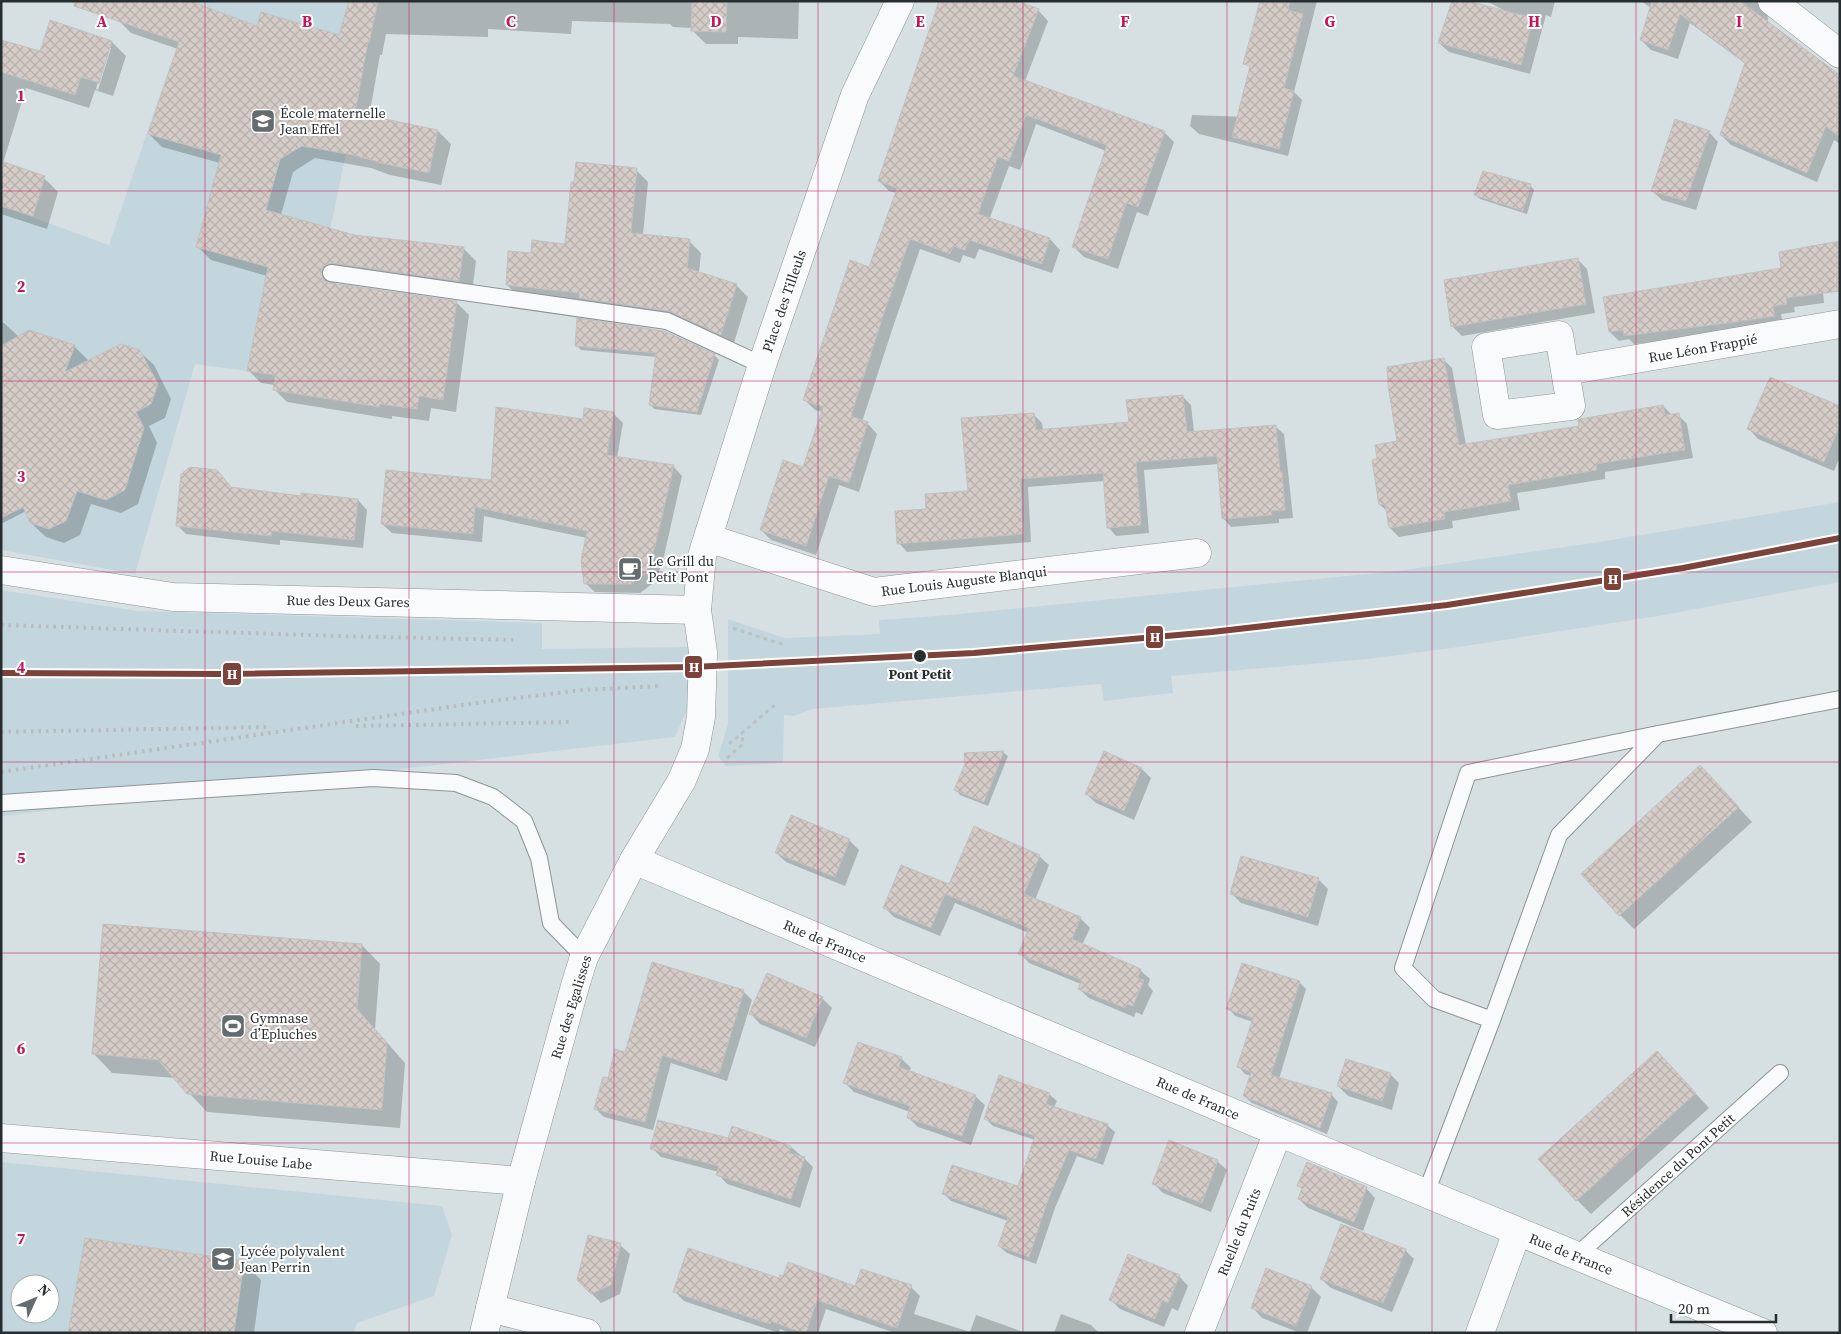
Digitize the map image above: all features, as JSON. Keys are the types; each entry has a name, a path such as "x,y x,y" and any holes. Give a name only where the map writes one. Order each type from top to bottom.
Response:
{"street":[{"name":"Place des Tilleuls","path":"697,610 702,556 762,365 855,95 900,1"},
{"path":"1772,1 1840,54"},
{"name":"Rue Léon Frappié","path":"1566,371 1840,324"},
{"name":"Rue Louis Auguste Blanqui","path":"708,538 874,592 1197,553"},
{"name":"Rue des Deux Gares","path":"1,570 173,597 697,610"},
{"name":"Rue des Egalisses","path":"487,1321 521,1181 584,957 634,860 682,780 695,749 701,717 703,652 697,610"},
{"name":"Rue de France","path":"634,860 1278,1132 1763,1333"},
{"name":"Ruelle du Puits","path":"1199,1333 1278,1132"},
{"name":"Rue Louise Labe","path":"1,1138 521,1181"},
{"path":"1480,1333 1517,1232"},
{"path":"487,1321 587,1333"}],"lane":[{"path":"331,273 667,321 762,365"},
{"path":"1492,1020 1434,998 1403,968 1468,773 1840,699"},
{"path":"1426,1193 1492,1020 1559,835 1658,734"},
{"path":"1,803 373,778 456,783 493,797 524,821 539,858 551,923 584,957"},
{"name":"Résidence du Pont Petit","path":"1576,1256 1780,1073"}],"path":[{"path":"728,626 784,645"},
{"path":"737,737 776,704"},
{"path":"727,758 743,744 742,733"}],"shaded area":[{"path":"194,1 378,1 299,378 195,364 135,574 1,550 1,206 109,245 160,94"},
{"path":"1840,502 1840,582 1658,616 1452,648 1368,659 1171,676 1173,693 1104,701 1101,684 812,709 794,716 784,715 783,763 726,766 718,756 728,724 728,619 785,638 880,634 879,620 949,615 1398,571 1599,542"},
{"path":"1,590 138,611 542,623 542,649 689,647 691,701 675,737 1,816"},
{"name":"Lycée polyvalent Jean Perrin","path":"1,1162 442,1206 452,1235 434,1296 357,1323 354,1333 1,1333"}],"building":[{"path":"75,1 190,1 257,26 261,12 339,35 349,1 378,1 355,113 438,130 429,173 376,162 359,156 302,146 280,159 266,210 354,235 464,247 459,281 332,263 323,266 321,272 324,281 330,283 457,301 443,400 419,396 417,409 380,404 379,407 273,390 275,375 247,371 268,267 196,247 221,155 148,134 179,42 74,6"},
{"path":"692,1 727,1 726,32 691,31"},
{"path":"939,1 1018,1 1039,9 1013,76 1165,131 1138,207 1126,203 1108,259 1072,247 1107,145 1026,115 1009,161 998,157 978,214 1050,238 1042,264 969,240 965,250 953,246 950,254 910,239 851,416 868,422 849,483 829,476 806,546 760,530 783,460 803,467 823,407 803,400 850,260 869,267 897,188 878,181"},
{"path":"1260,1 1290,1 1288,10 1303,14 1284,88 1294,91 1279,149 1232,137 1250,66 1243,64"},
{"path":"1452,1 1468,1 1533,18 1521,65 1438,43"},
{"path":"1652,1 1740,1 1840,75 1840,137 1826,126 1807,173 1720,135 1745,63 1680,14 1668,50 1640,40"},
{"path":"50,20 112,41 99,83 81,77 75,95 1,72 1,40 40,51"},
{"path":"1675,119 1710,131 1686,201 1651,191"},
{"path":"1,161 45,176 33,216 1,206"},
{"path":"576,162 637,168 631,233 690,239 687,268 737,284 721,335 669,311 579,298 579,293 506,285 508,251 531,253 532,240 565,244 571,182 574,182"},
{"path":"1483,171 1531,184 1523,211 1474,195"},
{"path":"1840,241 1840,291 1786,298 1787,304 1773,306 1775,316 1624,336 1623,330 1609,332 1603,297 1781,268 1779,252"},
{"path":"1578,258 1586,304 1451,327 1444,280"},
{"path":"577,318 664,331 715,354 697,412 649,405 656,353 575,346"},
{"path":"29,330 75,345 65,372 121,344 140,350 158,384 151,404 136,412 144,428 125,490 106,500 77,491 66,521 49,529 30,523 23,507 1,518 1,346"},
{"path":"1444,358 1459,445 1579,426 1578,420 1580,419 1663,405 1665,415 1679,413 1685,450 1596,464 1597,470 1508,485 1511,501 1444,512 1445,519 1389,528 1385,504 1379,505 1372,460 1377,459 1375,445 1397,441 1387,367"},
{"path":"1770,377 1840,406 1840,425 1824,462 1747,429"},
{"path":"1183,395 1187,432 1276,425 1285,510 1271,511 1272,515 1222,519 1217,456 1136,462 1141,525 1107,528 1103,473 1045,477 1020,479 1023,534 897,544 895,511 926,509 925,494 968,491 961,418 1034,413 1036,430 1129,422 1126,400"},
{"path":"496,407 583,419 584,408 614,412 607,455 674,465 647,572 631,584 584,584 581,560 587,531 475,507 473,534 381,524 386,470 491,480"},
{"path":"190,467 217,470 231,487 301,496 301,493 358,499 354,540 272,531 271,536 176,526 181,474"},
{"path":"1004,751 984,802 954,790 965,764 964,753"},
{"path":"1104,751 1142,768 1124,811 1085,794"},
{"path":"1700,765 1739,807 1619,916 1581,874"},
{"path":"791,815 850,839 835,877 775,853"},
{"path":"974,826 1040,855 1024,894 1081,917 1072,939 1141,969 1138,978 1144,980 1133,1006 1126,1004 1125,1008 1078,989 1082,980 1018,954 1029,928 945,894 931,928 883,908 901,865 949,884"},
{"path":"1241,856 1319,878 1308,917 1230,894"},
{"name":"Gymnase d’Epluches","path":"103,924 362,944 357,1009 387,1043 382,1110 187,1094 158,1060 92,1054"},
{"path":"652,962 744,990 719,1074 662,1055 645,1122 594,1109 603,1077 608,1078 615,1049 625,1052"},
{"path":"1242,963 1300,981 1271,1075 1332,1093 1320,1128 1243,1096 1251,1072 1237,1067 1253,1018 1226,1009"},
{"path":"767,973 823,997 806,1038 749,1014"},
{"path":"858,1042 902,1057 899,1067 976,1095 962,1136 907,1118 910,1106 843,1083"},
{"path":"1657,1051 1696,1093 1576,1201 1538,1159"},
{"path":"1346,1059 1391,1073 1382,1101 1337,1086"},
{"path":"999,1075 1050,1093 1046,1104 1108,1124 1096,1159 1069,1150 1048,1200 1029,1257 998,1246 1008,1217 942,1194 952,1165 1018,1186 1035,1136 984,1119"},
{"path":"658,1120 728,1138 732,1126 791,1146 789,1153 805,1157 791,1199 716,1175 719,1166 650,1149"},
{"path":"1169,1140 1218,1160 1202,1203 1152,1184"},
{"path":"1307,1162 1367,1187 1354,1222 1298,1199 1302,1188 1297,1186"},
{"path":"1341,1224 1406,1249 1383,1303 1320,1279"},
{"path":"588,1235 621,1243 611,1285 591,1294 577,1280"},
{"path":"85,1238 244,1261 234,1333 68,1333"},
{"path":"688,1248 779,1278 780,1275 783,1276 788,1262 855,1286 861,1269 912,1285 897,1328 817,1300 806,1333 803,1333 771,1321 770,1324 673,1292"},
{"path":"1128,1254 1180,1275 1168,1303 1162,1300 1155,1319 1109,1300"},
{"path":"1266,1268 1312,1286 1296,1326 1251,1308"}],"railway":[{"path":"1,625 518,640"},
{"path":"1,772 483,702 583,690 658,686"},
{"path":"356,726 571,722"},
{"path":"1,732 271,727"}],"transit line":[{"name":"H","path":"1,673 223,674 693,667 974,653 1212,632 1447,605 1683,568 1840,538"}],"place":[{"name":"École maternelle Jean Effel","path":"263,121"},
{"name":"Le Grill du Petit Pont","path":"630,569"},
{"name":"Pont Petit","path":"920,656"},
{"name":"Gymnase d’Epluches","path":"233,1026"},
{"name":"Lycée polyvalent Jean Perrin","path":"223,1259"}]}
